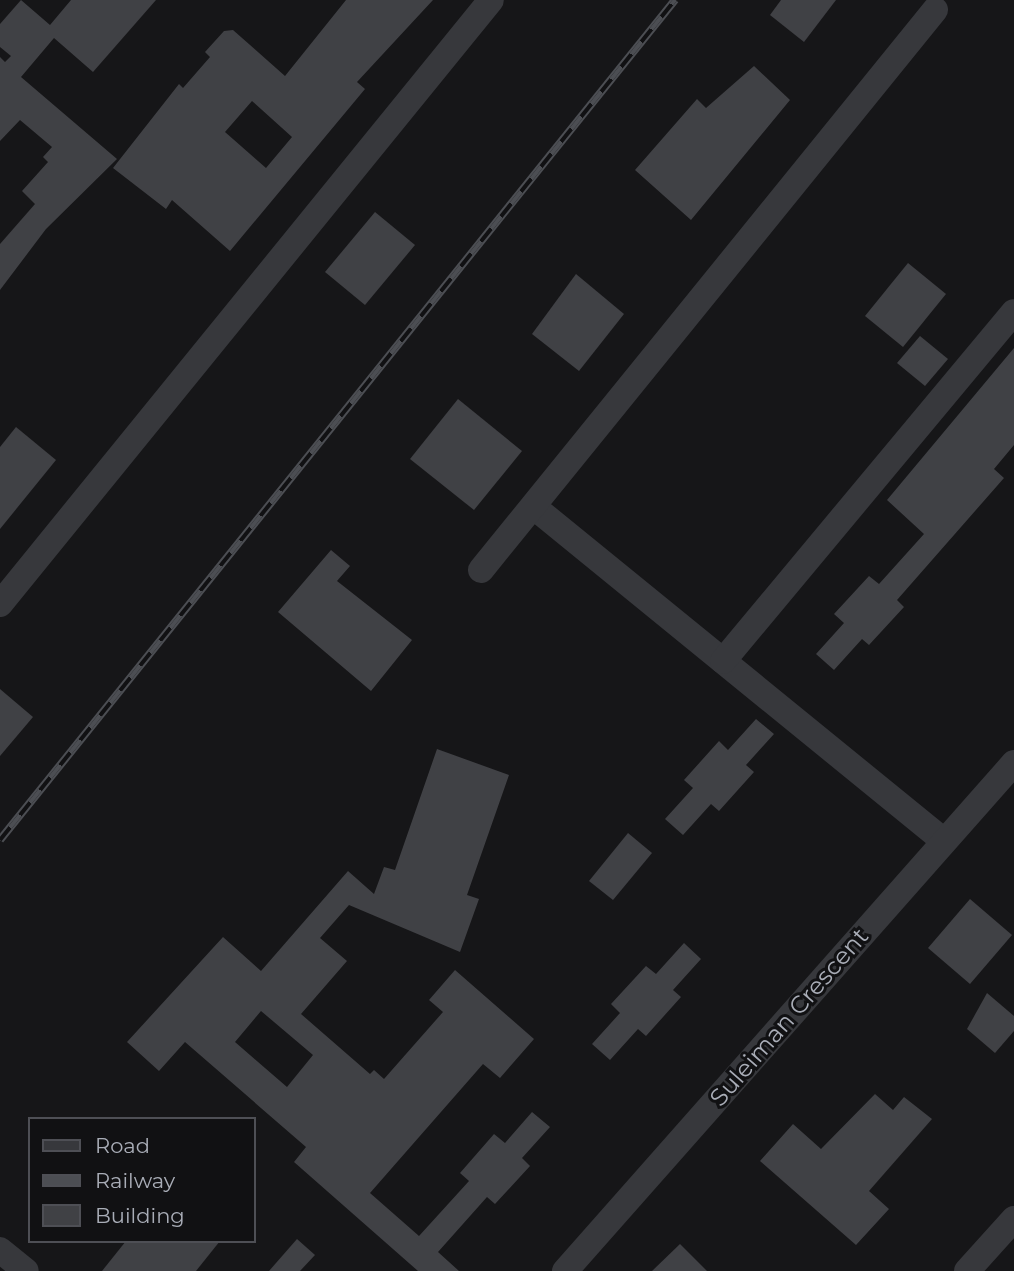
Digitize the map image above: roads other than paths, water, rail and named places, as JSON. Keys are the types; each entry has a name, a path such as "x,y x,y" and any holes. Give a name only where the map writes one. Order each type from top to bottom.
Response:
{"street":[{"path":"0,604 491,0"},
{"path":"481,570 935,10"},
{"path":"723,661 1009,326"},
{"path":"534,507 944,841"},
{"name":"Suleiman Crescent","path":"565,1271 1014,763"},
{"path":"967,1271 1014,1219"},
{"path":"0,1250 26,1271"}],"railway":[{"path":"0,840 675,0"}]}
